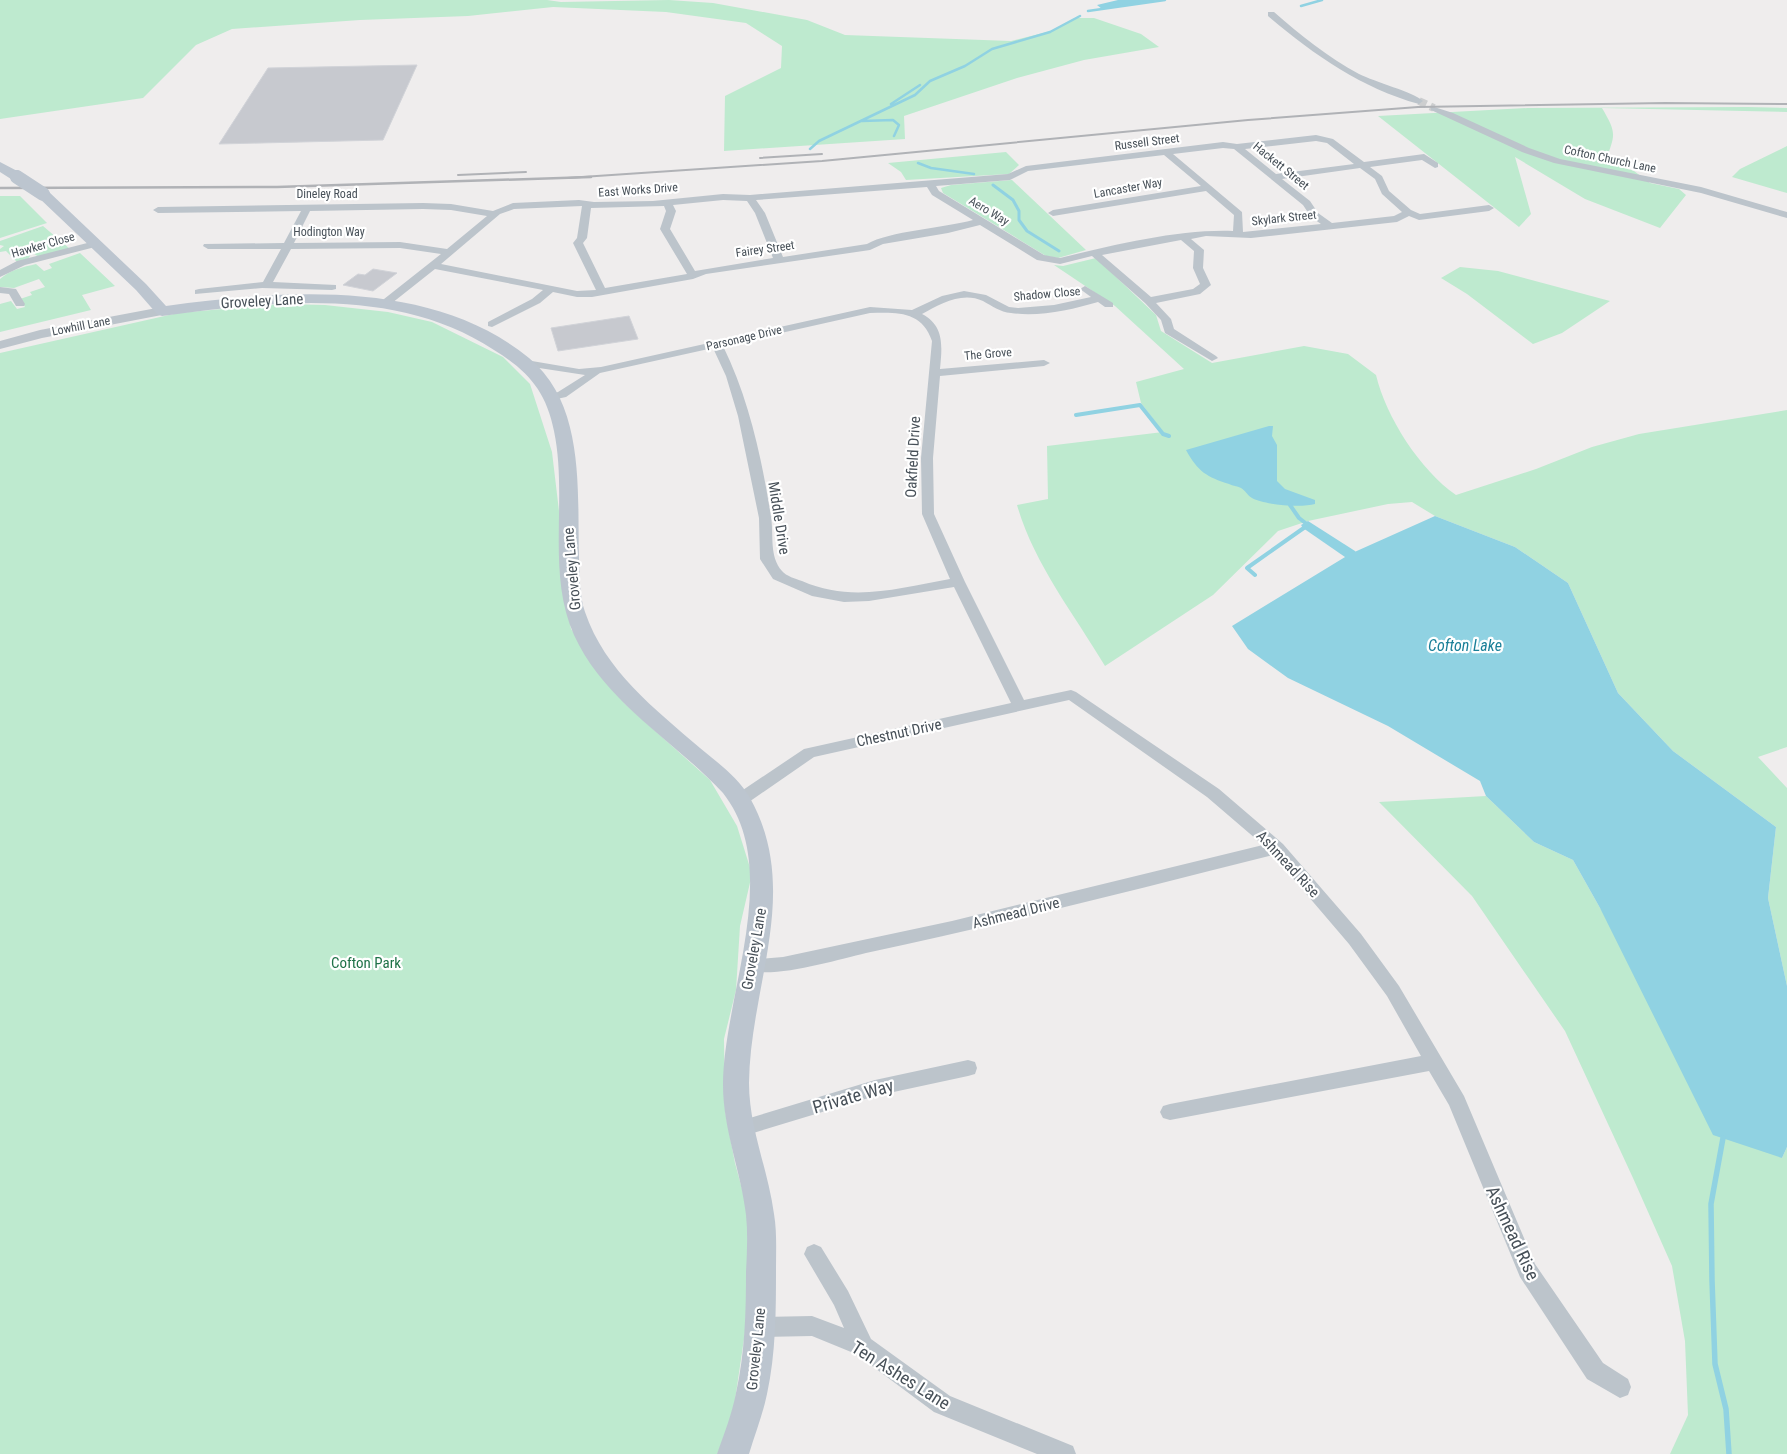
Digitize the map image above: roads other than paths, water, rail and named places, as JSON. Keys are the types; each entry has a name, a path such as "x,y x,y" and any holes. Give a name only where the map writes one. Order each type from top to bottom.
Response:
{"main road":[{"path":"0,166 43,194 141,287 162,311"},
{"name":"Groveley Lane","path":"162,311 232,302 284,299 336,299 383,305 438,318 481,335 526,363 540,378 552,397 562,421 566,451 574,610 586,641 617,685 720,777 740,800 759,854 763,880 763,909 737,1048 735,1087 740,1129 760,1212 761,1327 753,1389 733,1454"}],"street":[{"path":"1271,14 1319,54 1341,69 1367,82 1419,101"},
{"name":"Cofton Church Lane","path":"1434,108 1510,144 1554,160 1724,194 1787,215"},
{"name":"Russell Street","path":"929,182 1010,176 1026,169 1223,145 1237,147 1316,138 1330,141 1360,165"},
{"name":"Hackett Street","path":"1237,147 1307,203 1314,214 1329,226"},
{"path":"1416,149 1435,165"},
{"path":"1167,153 1239,214 1238,234"},
{"path":"1274,177 1424,157"},
{"path":"1360,165 1379,178 1385,192 1408,212 1419,217 1489,208"},
{"name":"East Works Drive","path":"383,305 495,214 502,209 523,204 578,203 587,205 667,202 723,197 750,198 929,182"},
{"name":"Aero Way","path":"929,182 935,194 1041,258"},
{"name":"Lancaster Way","path":"1053,213 1207,188"},
{"path":"750,198 760,213 780,260"},
{"path":"667,202 671,211 665,229 693,276"},
{"path":"587,205 582,238 578,243 602,292"},
{"path":"266,286 308,206"},
{"name":"Dineley Road","path":"158,210 308,206 442,206 495,214"},
{"name":"Skylark Street","path":"1041,258 1060,261 1182,236 1206,233 1238,234 1397,219 1408,212"},
{"name":"Fairey Street","path":"431,265 577,294 602,292 693,276 703,271 870,246 880,241 982,221"},
{"path":"1149,302 1196,292 1206,284 1198,268 1199,250 1182,236"},
{"name":"Hawker Close","path":"0,274 21,263 95,244"},
{"name":"Hodington Way","path":"208,246 400,245 448,252"},
{"path":"1094,253 1166,319 1169,331 1212,358"},
{"path":"199,292 218,288 266,286 332,287"},
{"path":"492,324 536,301 551,289"},
{"path":"1085,289 1109,304"},
{"path":"0,290 12,291 20,304"},
{"name":"Shadow Close","path":"913,314 945,297 961,295 979,296 1004,308 1023,311 1085,304 1100,298"},
{"name":"Oakfield Drive","path":"888,309 913,314 926,320 935,330 936,373 927,458 928,514 958,582 1020,707"},
{"name":"Parsonage Drive","path":"526,363 566,370 601,370 856,313 888,309"},
{"name":"Lowhill Lane","path":"0,345 40,334 162,311"},
{"name":"Middle Drive","path":"717,344 732,376 744,416 765,518 767,559 778,576 817,594 844,598 869,597 958,582"},
{"name":"The Grove","path":"936,373 1044,362"},
{"name":"Parsonage Drive","path":"566,370 580,381"},
{"name":"Parsonage Drive","path":"552,397 562,395 580,381 601,370"},
{"name":"Chestnut Drive","path":"740,800 809,753 1071,695"},
{"name":"Ashmead Rise","path":"1071,695 1213,793 1277,848 1360,946 1393,991 1457,1102 1527,1270 1595,1371 1620,1387"},
{"name":"Ashmead Drive","path":"753,965 783,964 952,928 1277,848"},
{"path":"1170,1112 1433,1062"},
{"name":"Private Way","path":"740,1129 875,1088 968,1068"},
{"path":"814,1254 842,1298 863,1346"},
{"name":"Ten Ashes Lane","path":"761,1327 812,1326 863,1346 942,1404 1066,1454"}],"water":[{"path":"1118,0 1160,0 1102,9 1097,5"},
{"path":"1273,426 1272,436 1277,445 1277,481 1285,489 1315,500 1315,504 1301,506 1283,505 1252,498 1241,488 1204,473 1195,464 1186,450"},
{"name":"Cofton Lake","path":"1435,516 1515,547 1568,583 1618,693 1673,751 1776,827 1768,898 1787,986 1787,1147 1782,1158 1713,1135 1600,908 1573,860 1534,842 1486,796 1480,781 1388,726 1288,678 1248,649 1232,626 1350,554"}],"waterway":[{"path":"1088,11 1165,0"},
{"path":"1301,6 1322,0"},
{"path":"810,149 819,141 915,95 930,81 965,66 992,49 1050,32 1080,16"},
{"path":"891,104 920,85"},
{"path":"862,121 893,120 899,125 894,136"},
{"path":"918,163 931,168 974,174"},
{"path":"993,185 1013,200 1019,211 1019,220 1027,231 1059,251"},
{"path":"1076,415 1140,405 1163,434 1169,436"},
{"path":"1255,575 1247,568 1308,525 1299,518 1290,505"},
{"path":"1308,525 1350,554"},
{"path":"1723,1138 1711,1204 1712,1280 1715,1364 1726,1409 1729,1454"}],"tunnel":[{"path":"1419,101 1434,108"}],"railway":[{"path":"574,178 822,161 1248,120 1418,107 1665,103 1787,104"},
{"path":"760,158 822,154"},
{"path":"458,175 526,172"},
{"path":"574,178 591,177"},
{"path":"567,178 574,178"},
{"path":"0,188 277,187 574,178"}],"park label":[{"name":"Cofton Park","path":"366,963"}]}
